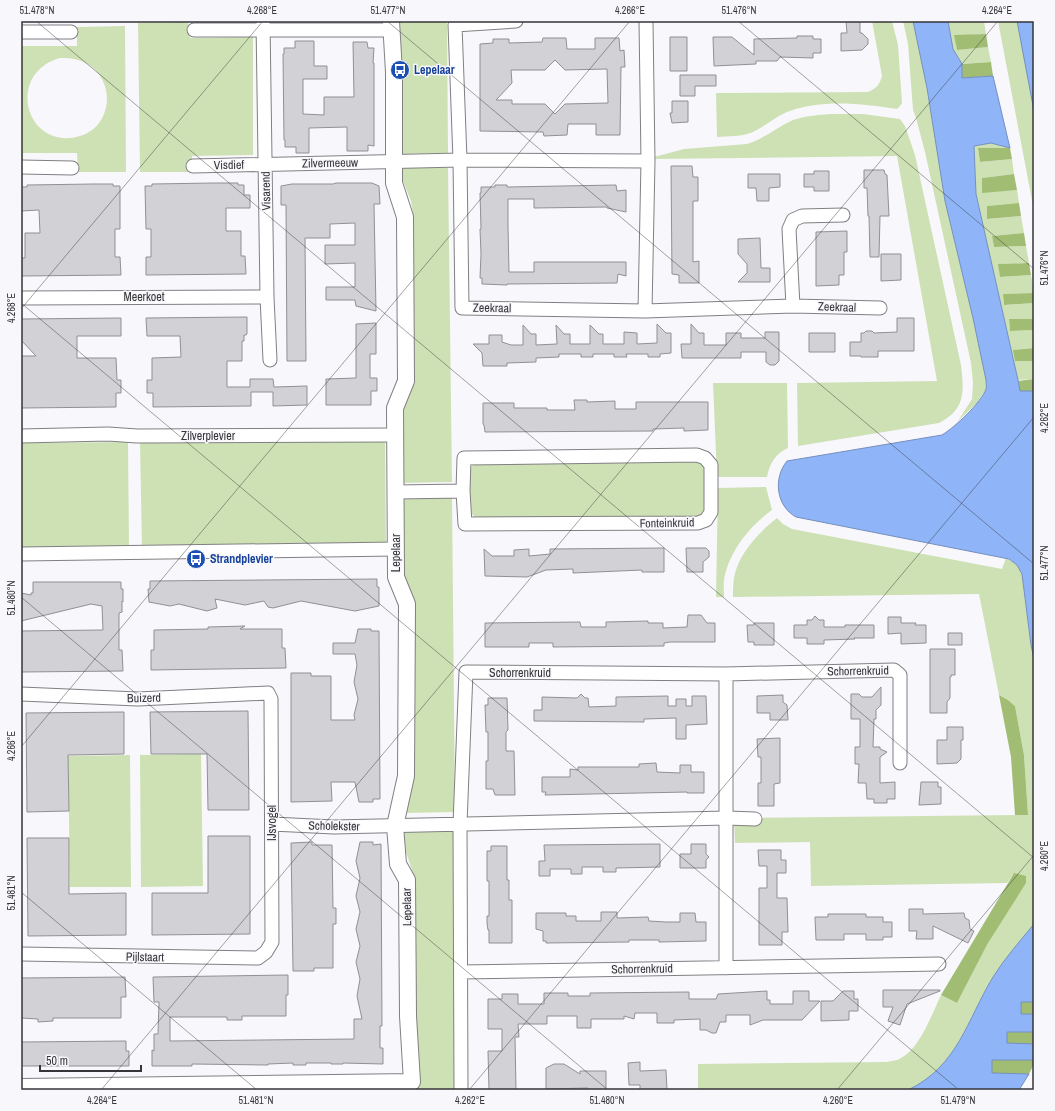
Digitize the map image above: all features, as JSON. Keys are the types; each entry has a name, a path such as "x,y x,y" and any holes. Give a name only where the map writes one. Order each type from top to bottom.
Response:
{"street":[{"name":"Zeekraal","path":"516,21 455,23 460,160 462,308 645,311 793,306 880,308"},
{"path":"645,311 648,161 646,21"},
{"path":"194,30 263,26 392,26"},
{"name":"Visarend","path":"263,26 267,297 270,360"},
{"name":"Lepelaar","path":"21,1087 412,1082 408,1016 407,880 398,864 395,826 406,776 407,604 396,577 395,408 406,381 405,217 394,183 394,72 392,26"},
{"path":"21,32 71,32"},
{"path":"394,162 460,160 648,161"},
{"name":"Zilvermeeuw","path":"265,164 394,162"},
{"name":"Visdief","path":"193,166 265,164"},
{"path":"21,167 72,168"},
{"path":"793,306 789,229 793,220 802,216 843,215"},
{"name":"Meerkoet","path":"21,298 267,297"},
{"name":"Zilverplevier","path":"21,436 108,434 137,436 395,435"},
{"name":"Fonteinkruid","path":"697,455 705,458 712,465 711,512 706,520 698,523 465,524 463,491 464,458 697,455"},
{"path":"396,492 463,491"},
{"path":"21,554 396,549"},
{"name":"Schorrenkruid","path":"461,1090 460,824 466,672 726,674 894,670 900,675 900,763"},
{"path":"726,674 726,968"},
{"name":"Buizerd","path":"21,694 138,698 268,693"},
{"name":"IJsvogel","path":"266,952 272,942 272,824 270,756 271,699 268,693"},
{"path":"395,826 727,818 755,819"},
{"name":"Scholekster","path":"272,824 334,827 395,826"},
{"name":"Pijlstaart","path":"21,954 258,958 266,952"},
{"name":"Schorrenkruid","path":"461,972 939,964"}],"green space":[{"path":"400,21 447,21 448,153 402,154"},
{"path":"872,21 892,21 898,45 902,103 897,109 857,104 830,104 803,107 785,113 749,134 717,137 716,93 868,92 875,88 879,84 882,76"},
{"path":"903,21 913,21 927,88 945,201 986,380 986,389 977,403 958,421 972,399 973,383 971,363 925,152 913,110 908,44"},
{"path":"948,21 984,21 986,34 955,36 957,50 988,47 991,62 962,64 953,49"},
{"path":"998,21 1034,21 1034,211"},
{"path":"188,22 190,38 253,37 253,155 192,156 192,172 140,172 138,23"},
{"path":"125,26 126,172 78,172 77,153 23,153 23,162 21,163 21,46 77,46 77,27","holes":["60,58 80,60 94,69 103,81 107,95 105,110 99,123 88,133 71,138 54,136 41,129 33,118 28,105 28,91 33,77 44,66"]},
{"path":"986,34 988,47 957,50 954,35"},
{"path":"991,62 993,76 962,78 962,64"},
{"path":"830,114 863,114 900,119 905,126 915,155 961,365 963,383 959,405 948,418 939,423 798,446 797,383 937,381 897,156 654,159 654,157 684,149 747,144 793,120"},
{"path":"991,143 1010,148 978,148 980,162 1012,159 1014,174 982,178 982,192 1017,190 1019,203 987,206 988,219 1021,216 1024,233 992,236 994,247 1026,246 1029,263 999,264 1000,277 1031,275 1034,293 1003,294 1004,305 1034,303 1034,319 1009,320 1010,331 1034,330 1034,348 1014,350 1015,361 1034,361 1034,379 1018,380 976,194 974,146"},
{"path":"978,148 1010,148 1012,159 980,162"},
{"path":"403,168 448,168 452,482 400,483 400,406 409,391 414,377 413,213 411,201 403,181"},
{"path":"1014,174 1017,190 982,193 982,178"},
{"path":"1019,203 1021,216 987,219 987,206"},
{"path":"1024,233 1026,246 994,247 992,236"},
{"path":"1029,263 1031,275 1000,277 998,264"},
{"path":"1034,293 1034,303 1004,305 1003,294"},
{"path":"1009,319 1034,319 1034,330 1010,331"},
{"path":"1034,348 1034,361 1015,361 1013,350"},
{"path":"1034,379 1034,391 1020,392 1018,381"},
{"path":"713,383 787,383 788,448 780,453 774,460 769,468 767,477 717,477"},
{"path":"385,441 386,543 142,548 140,442"},
{"path":"128,442 129,547 21,548 21,443"},
{"path":"696,460 706,468 705,511 695,518 478,519 469,512 468,471 476,462"},
{"path":"766,487 772,510 749,530 737,547 724,577 724,597 716,597 718,488"},
{"path":"452,495 455,812 403,813 400,496"},
{"path":"777,518 783,524 792,529 1002,569 1006,558 1017,565 1022,574 1034,659 1034,924 993,977 960,1041 950,1055 939,1068 925,1080 908,1090 698,1090 698,1064 886,1062 901,1058 914,1047 920,1039 941,995 957,1003 988,943 1014,873 1007,883 811,886 810,842 735,843 734,818 1028,815 1024,755 1015,706 999,695 979,594 733,597 734,578 740,560 750,544"},
{"path":"999,695 1015,706 1024,755 1028,815 1015,815 1011,757"},
{"path":"201,754 203,886 141,887 140,755"},
{"path":"130,755 131,887 70,887 68,756"},
{"path":"455,825 458,1090 416,1090 414,876 404,846 403,826"},
{"path":"1014,873 1026,876 1026,883 988,943 957,1003 941,995"},
{"path":"1021,1002 1034,1002 1034,1014 1021,1014"},
{"path":"1007,1032 1034,1032 1034,1044 1007,1044"},
{"path":"992,1060 1034,1060 1034,1064 1029,1074 992,1073"}],"water":[{"path":"913,21 948,21 953,49 962,64 962,78 993,76 1010,148 991,143 974,146 976,194 1020,391 1034,391 1034,659 1022,574 1017,565 1009,559 796,517 784,506 779,491 778,483 780,475 787,461 942,435 960,421 973,408 983,395 986,388 986,380 973,318 945,201 927,88"},
{"path":"1017,21 1034,21 1034,111"},
{"path":"1034,924 1034,1002 1021,1002 1021,1014 1034,1014 1034,1032 1007,1032 1007,1043 1034,1044 1034,1060 992,1060 992,1073 1029,1074 1019,1090 908,1090 925,1080 939,1068 950,1055 960,1041 993,977"}],"building":[{"path":"846,21 860,21 860,33 868,39 868,44 862,50 841,51 841,33 847,33"},
{"path":"797,36 813,36 813,39 821,39 821,53 813,53 813,58 780,57 777,61 756,61 756,64 714,66 713,37 732,37 754,55 754,39 797,38"},
{"path":"670,37 687,37 687,71 670,71"},
{"path":"543,38 566,38 567,49 595,49 595,38 619,38 620,51 624,50 625,67 621,67 620,135 596,135 596,124 568,124 567,135 544,136 543,132 480,131 480,44 493,43 493,39 509,39 509,43 542,42","holes":["555,60 565,70 607,69 608,103 565,104 555,114 545,104 512,104 512,100 496,100 512,83 511,70 545,70"]},
{"path":"295,41 314,41 314,66 327,66 327,79 303,79 303,114 324,115 324,97 354,97 353,42 367,42 368,48 374,48 374,146 368,145 368,151 347,151 347,127 309,128 309,153 296,153 296,147 285,147 283,54 284,48 295,48"},
{"path":"680,75 716,75 716,86 695,86 695,96 680,96"},
{"path":"672,101 688,101 688,122 672,123 670,113 672,113"},
{"path":"671,166 692,166 693,177 698,177 698,201 693,201 693,262 699,261 699,283 679,283 679,275 672,274"},
{"path":"864,170 884,170 885,174 887,175 889,216 880,216 879,257 870,257 869,216 867,188 864,188"},
{"path":"814,171 829,171 829,191 814,191 814,187 804,187 804,174 814,174"},
{"path":"748,174 780,174 780,187 769,188 769,201 757,201 756,188 748,188"},
{"path":"238,183 238,185 244,185 244,195 250,195 250,208 226,208 226,231 241,231 241,256 245,256 246,274 146,275 146,257 151,257 151,229 146,229 145,186 152,186 152,184"},
{"path":"372,183 379,186 380,204 374,204 376,311 356,306 355,300 326,300 326,287 355,287 355,263 325,264 325,245 355,245 355,223 330,224 330,238 305,238 306,361 287,361 286,205 281,205 281,186 292,184"},
{"path":"113,184 113,186 120,186 120,229 115,229 115,257 120,257 121,275 21,276 21,258 25,258 25,233 40,233 39,210 21,211 21,187 27,187 27,185"},
{"path":"495,185 507,185 507,187 616,185 617,191 626,190 626,212 607,207 534,208 534,199 508,199 508,226 509,272 534,272 534,262 626,262 626,276 618,274 617,283 482,284 482,278 480,278 480,193 481,187 495,187"},
{"path":"847,231 847,252 844,252 844,275 839,275 839,285 816,286 816,232"},
{"path":"760,238 761,268 770,268 770,282 738,282 747,273 747,264 738,254 738,239"},
{"path":"881,254 901,254 901,280 881,281"},
{"path":"247,317 247,334 244,335 244,341 242,341 242,361 227,361 227,387 250,387 250,379 273,379 274,387 307,386 307,405 273,406 273,392 251,392 251,406 153,407 153,393 147,393 147,380 152,380 152,358 181,357 180,336 147,336 146,318"},
{"path":"121,318 121,336 77,336 77,358 116,358 117,380 121,380 121,393 116,393 116,407 21,408 21,356 36,356 21,340 21,319"},
{"path":"897,318 914,318 914,351 878,351 878,357 850,356 850,342 861,342 861,333 866,331 872,331 874,333 897,332"},
{"path":"376,323 376,354 370,354 370,378 377,378 377,391 371,391 371,405 326,405 326,379 356,378 356,324"},
{"path":"657,324 666,333 671,333 671,353 660,354 660,357 648,357 648,354 626,354 627,357 614,357 614,354 593,354 593,357 581,357 581,354 559,354 559,357 536,358 536,362 507,363 507,366 483,366 482,353 473,344 489,344 489,335 502,335 502,342 511,345 523,345 523,325 531,334 536,334 536,345 557,344 556,325 564,334 570,334 570,344 590,344 590,325 599,334 603,334 603,344 624,344 624,332 637,333 637,344 657,343"},
{"path":"691,324 699,333 704,333 704,345 726,345 726,333 741,333 741,338 765,338 765,332 779,332 779,361 775,365 770,365 766,362 766,352 741,352 741,358 682,358 681,344 691,344"},
{"path":"809,333 835,333 835,352 809,352"},
{"path":"574,400 587,400 587,402 615,401 615,409 636,409 636,402 708,402 708,430 684,431 684,428 653,429 653,431 485,432 483,424 483,403 514,403 514,408 575,410"},
{"path":"664,548 664,572 642,572 642,570 573,573 573,569 546,570 527,577 485,576 484,549 492,556 514,556 514,550 529,549 529,556 550,554 550,549"},
{"path":"686,548 706,548 709,551 709,557 703,562 703,572 687,572"},
{"path":"377,579 377,587 379,587 379,606 355,611 301,601 273,608 268,607 264,601 245,605 215,599 217,608 207,611 179,604 170,606 149,602 148,589 150,589 150,581"},
{"path":"33,582 121,582 121,589 123,589 123,602 122,601 122,612 119,613 119,650 122,650 123,671 21,672 21,631 103,630 102,606 91,604 21,621 21,593 31,595 31,593 33,593"},
{"path":"688,615 701,615 707,623 715,623 715,642 670,642 664,643 664,646 553,647 553,643 529,643 529,647 485,647 485,623 580,622 581,627 606,627 606,622 648,621 648,623 663,623 663,628 687,627"},
{"path":"815,616 819,620 824,620 824,627 874,625 874,638 824,640 824,644 807,644 807,638 794,638 794,625 807,625 807,620 812,620"},
{"path":"888,617 901,617 901,623 926,625 926,643 901,644 901,633 888,634"},
{"path":"754,623 774,623 774,645 754,645 754,642 748,642 747,625 754,625"},
{"path":"245,626 240,629 282,629 282,648 285,648 286,668 151,670 151,650 154,650 154,630 208,629 208,627"},
{"path":"358,629 371,629 371,631 379,631 380,799 373,799 373,802 359,802 355,782 331,782 332,801 291,802 291,673 311,673 311,676 331,676 331,720 355,720 354,715 358,699 354,682 357,665 355,654 333,654 333,643 355,643"},
{"path":"948,633 962,633 962,645 948,645"},
{"path":"930,649 955,649 955,675 951,675 950,677 950,698 947,702 947,713 930,713"},
{"path":"881,687 881,705 876,710 876,719 874,719 873,747 880,747 880,749 887,752 880,757 880,783 895,782 895,799 887,799 887,803 874,803 874,799 867,799 866,783 858,783 859,764 855,764 855,747 860,747 860,719 851,719 851,694 859,694 862,697 872,697"},
{"path":"581,694 585,698 588,698 589,707 616,706 616,697 668,696 668,706 676,706 676,699 686,699 686,706 692,706 692,696 706,696 707,724 686,725 686,739 676,739 676,718 644,719 644,722 534,721 534,710 542,710 542,697 577,698"},
{"path":"783,695 783,702 787,705 788,720 770,720 770,713 757,713 757,696"},
{"path":"488,698 507,698 508,730 506,732 506,751 514,751 515,795 495,795 493,789 486,789 488,732 486,732 485,705 488,705"},
{"path":"248,711 249,810 208,810 207,754 151,754 150,712"},
{"path":"124,712 124,754 68,755 69,811 27,812 26,713"},
{"path":"947,727 963,727 961,759 957,763 937,764 937,740 947,740"},
{"path":"780,738 780,783 774,784 774,806 758,806 758,783 761,783 761,757 758,757 757,739"},
{"path":"656,763 657,772 680,773 680,765 691,765 691,772 704,772 704,793 687,792 545,795 546,792 542,792 542,777 570,777 570,769 578,770 578,767 639,767 639,764"},
{"path":"921,782 938,782 938,787 941,787 941,804 919,805"},
{"path":"208,836 250,836 250,934 152,935 152,893 208,893"},
{"path":"27,838 69,838 69,894 126,893 126,935 28,936"},
{"path":"312,842 312,845 332,845 333,908 336,908 336,924 333,924 333,968 314,968 314,971 293,971 291,843"},
{"path":"360,842 373,842 373,845 381,844 382,1026 380,1026 380,1048 383,1048 383,1064 306,1063 306,1065 293,1065 293,1063 268,1065 192,1064 192,1066 152,1066 154,1034 158,1034 159,1002 154,1002 153,977 288,975 286,1016 242,1016 242,1020 227,1020 227,1017 170,1017 170,1041 354,1039 354,1019 362,1019 357,996 360,979 356,962 360,946 356,929 360,912 356,896 360,878 356,861"},
{"path":"660,844 660,867 616,868 616,872 603,872 603,867 582,867 582,874 571,874 571,869 550,869 550,876 539,876 539,861 545,861 544,845"},
{"path":"691,844 706,844 706,854 709,857 706,860 706,868 680,868 680,854 691,854"},
{"path":"491,846 507,846 507,880 509,880 509,900 512,900 512,943 489,943 489,930 487,923 487,916 489,916 489,881 487,881 487,851 491,851"},
{"path":"758,850 781,850 781,860 786,860 786,873 777,873 777,898 787,898 788,932 782,932 782,945 759,945 759,888 767,888 767,866 759,866"},
{"path":"909,909 923,909 923,914 964,913 965,918 969,920 970,929 974,931 968,943 933,926 933,939 916,939 917,931 909,931"},
{"path":"601,912 617,912 617,918 648,917 649,921 666,922 680,922 680,913 695,913 696,922 706,922 706,941 659,942 659,940 629,940 629,942 546,943 546,941 543,941 543,931 536,929 536,913 566,913 566,916 576,916 576,921 601,921"},
{"path":"828,914 866,914 866,917 883,917 883,922 892,922 892,937 883,937 883,940 866,940 866,934 844,934 844,940 816,940 815,917 828,917"},
{"path":"125,977 126,997 121,997 121,1018 53,1018 53,1021 38,1022 38,1019 21,1018 21,978"},
{"path":"883,990 940,991 907,1004 900,1025 888,1021 893,1007 883,1007"},
{"path":"767,991 767,1000 770,1000 770,1004 793,1004 793,991 809,991 809,1001 820,1001 802,1020 763,1020 750,1025 750,1015 726,1015 726,1022 720,1022 716,1033 700,1030 700,1019 674,1020 674,1023 657,1023 657,1013 635,1013 634,1019 624,1016 624,1019 591,1019 591,1028 577,1028 577,1016 547,1016 547,1024 518,1024 519,1037 515,1037 516,1090 489,1090 488,1051 502,1051 502,1029 488,1029 488,999 502,999 502,994 518,994 518,1004 544,1004 544,993 568,993 568,996 590,996 590,993 689,992 689,999 716,999 718,994"},
{"path":"843,991 854,991 854,999 858,999 858,1011 849,1011 849,1020 821,1021 821,1001 833,1001"},
{"path":"126,1041 126,1051 129,1051 129,1066 21,1066 21,1042"},
{"path":"640,1062 640,1071 666,1070 667,1090 640,1090 640,1085 629,1085 628,1063"},
{"path":"554,1064 564,1064 580,1074 580,1071 606,1071 606,1090 588,1090 588,1088 546,1089 546,1068"}],"place":[{"name":"Lepelaar","path":"400,70"},
{"name":"Strandplevier","path":"196,559"}]}
